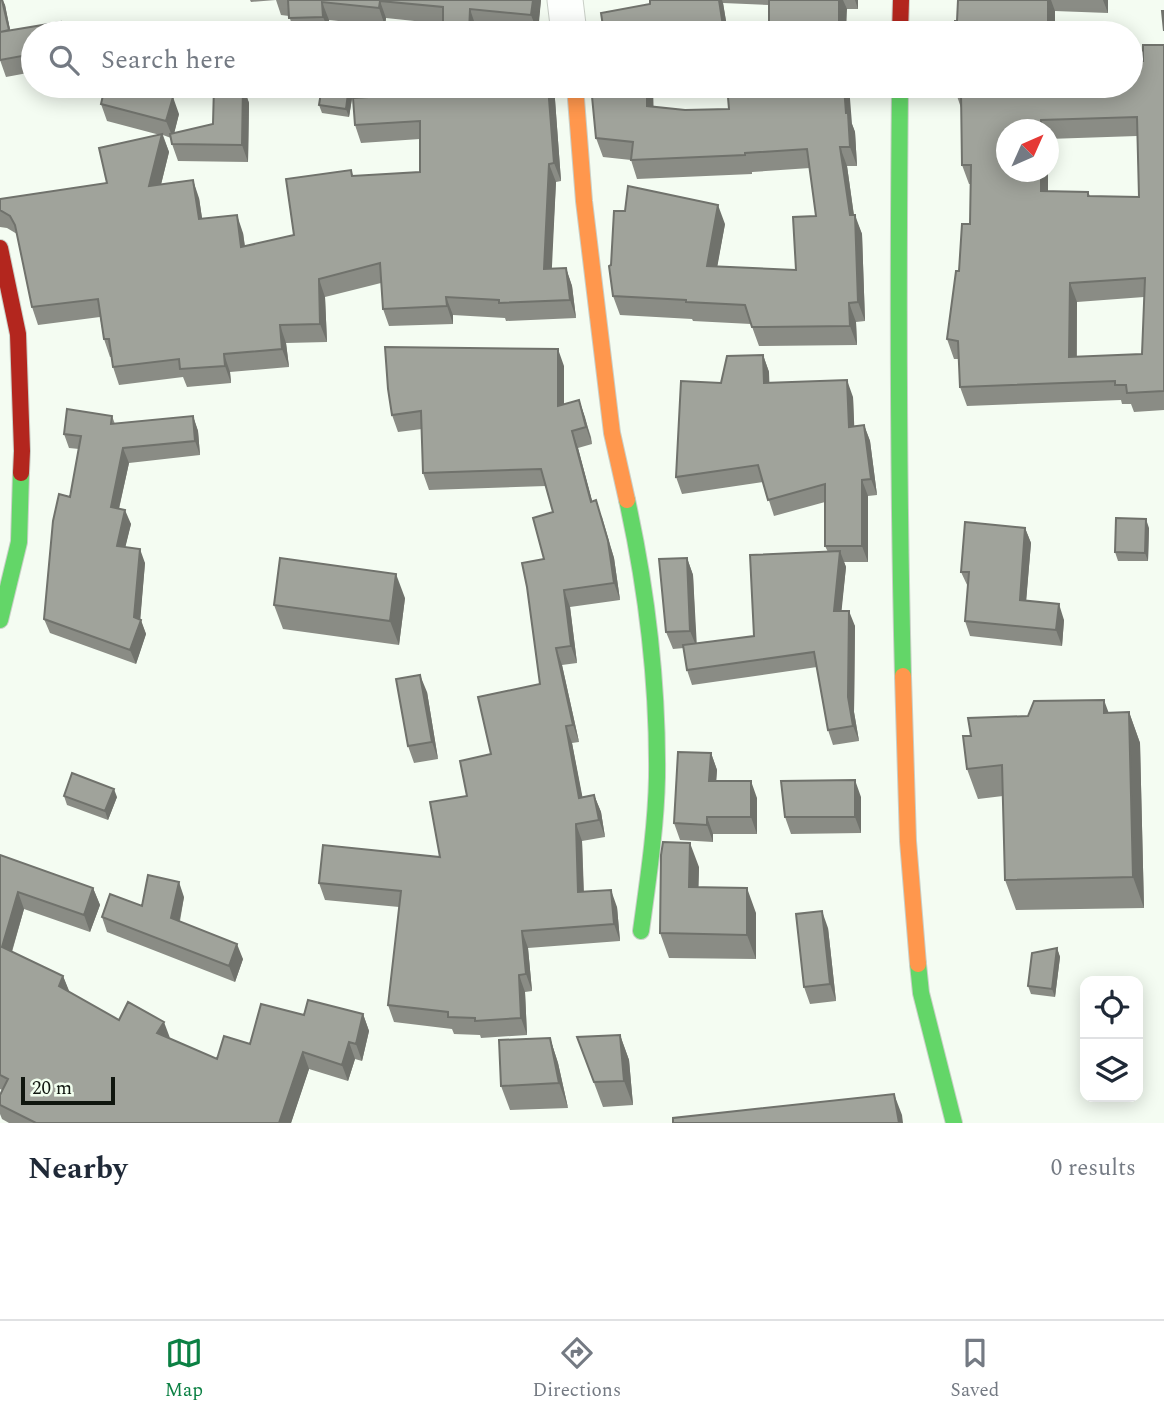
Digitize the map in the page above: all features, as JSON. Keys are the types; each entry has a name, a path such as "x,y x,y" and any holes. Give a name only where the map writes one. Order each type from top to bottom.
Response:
{"street":[{"path":"565,0 568,21"},
{"path":"900,21 901,0"},
{"path":"576,98 584,201 611,433 639,555 652,659 657,778 652,850 641,931"},
{"path":"900,98 900,541 908,841 921,993 954,1123"},
{"path":"0,248 18,334 22,451 19,542 0,620"}],"building":[{"path":"0,0 9,30 0,32"},
{"path":"288,0 533,0 531,15 470,9 470,21 443,21 443,7 380,1 379,8 322,2 323,17 289,18"},
{"path":"650,0 719,0 722,21 602,21 601,13 650,4"},
{"path":"769,0 839,0 839,21 769,21"},
{"path":"958,0 1048,0 1048,21 957,21"},
{"path":"21,29 21,56 0,60 0,32"},
{"path":"1143,45 1164,45 1164,391 1127,393 1126,385 1115,385 1115,381 960,387 958,341 947,339 956,271 959,271 962,224 970,224 971,165 962,165 961,98 1143,98","holes":["1137,117 1139,197 1088,196 1088,192 1041,191 1041,182 996,182 996,119","1145,278 1142,354 1069,357 1070,283"]},
{"path":"102,98 173,98 166,121 101,104"},
{"path":"214,98 243,98 242,145 172,144 170,134 213,124"},
{"path":"320,98 347,98 346,109 319,105"},
{"path":"353,98 549,98 554,163 549,164 544,269 566,268 570,300 499,303 499,300 446,297 447,306 383,309 380,263 319,279 320,324 280,325 282,349 224,354 225,366 180,369 179,359 113,367 109,339 104,339 98,299 32,307 15,225 10,216 0,210 0,199 107,183 99,148 162,134 149,186 193,180 199,219 237,215 241,247 294,235 286,179 351,170 352,176 420,172 420,121 355,125"},
{"path":"592,98 647,98 647,106 685,110 729,109 728,98 845,98 850,147 840,147 850,215 855,215 858,302 849,303 850,326 752,327 745,305 613,296 609,266 614,211 625,211 628,186 718,205 707,266 796,270 793,217 816,216 807,149 745,155 631,160 633,142 596,138"},
{"path":"385,347 558,349 558,406 579,400 586,427 572,431 591,502 596,500 608,541 614,583 564,590 571,646 556,648 573,725 566,726 579,798 594,795 599,820 576,824 578,892 611,890 614,924 522,931 526,974 519,975 521,1018 475,1021 475,1018 448,1017 448,1012 388,1005 401,891 319,883 323,845 440,857 430,802 467,796 460,761 491,754 478,697 540,684 522,563 544,559 533,518 553,512 541,469 423,473 421,411 392,415"},
{"path":"763,355 764,383 847,380 849,427 864,425 871,479 862,480 862,546 825,546 825,484 768,500 758,465 676,477 681,381 721,383 727,356"},
{"path":"67,409 112,416 111,424 193,416 195,441 123,448 111,507 125,510 117,546 140,549 134,617 141,620 130,650 44,619 53,521 59,494 70,497 81,436 64,434"},
{"path":"1116,518 1146,519 1145,553 1115,552"},
{"path":"965,522 1025,528 1020,600 1059,604 1056,630 965,621 969,572 961,572"},
{"path":"840,551 834,611 849,611 848,697 853,726 828,730 814,652 687,670 683,645 754,636 750,555"},
{"path":"280,558 396,574 390,621 274,605"},
{"path":"687,558 690,631 666,632 659,559"},
{"path":"420,675 432,742 408,746 396,679"},
{"path":"1104,700 1104,713 1129,712 1133,877 1005,880 1002,765 967,769 963,736 971,736 968,718 1028,716 1034,701"},
{"path":"678,752 711,753 709,781 751,781 751,817 707,817 707,825 674,823"},
{"path":"72,773 114,789 105,811 64,796"},
{"path":"855,780 855,817 785,817 781,781"},
{"path":"663,842 690,843 689,887 747,888 747,935 660,933"},
{"path":"0,855 93,888 84,915 18,892 2,947 63,976 59,986 119,1020 128,1002 164,1022 157,1033 217,1059 224,1036 250,1044 261,1004 304,1015 308,1000 363,1014 356,1044 349,1042 342,1065 303,1052 279,1123 36,1123 0,1105 0,1095 8,1079 0,1075"},
{"path":"148,875 179,882 171,918 237,944 229,966 102,917 110,894 142,906"},
{"path":"822,911 830,984 804,987 796,914"},
{"path":"1057,948 1052,989 1028,986 1032,953"},
{"path":"620,1035 624,1081 594,1082 577,1037"},
{"path":"550,1038 559,1083 501,1086 499,1040"},
{"path":"894,1094 899,1123 673,1123 673,1118"}],"traffic: fast":[{"path":"900,98 899,381 903,676"},
{"path":"0,620 19,542 21,473"},
{"path":"627,500 650,638 656,707 655,815 641,931"},
{"path":"918,964 921,993 954,1123"}],"traffic: slow":[{"path":"576,98 584,201 612,433 627,500"},
{"path":"903,676 908,841 918,964"}],"traffic: jam":[{"path":"900,21 901,0"},
{"path":"0,248 18,334 21,473"}]}
